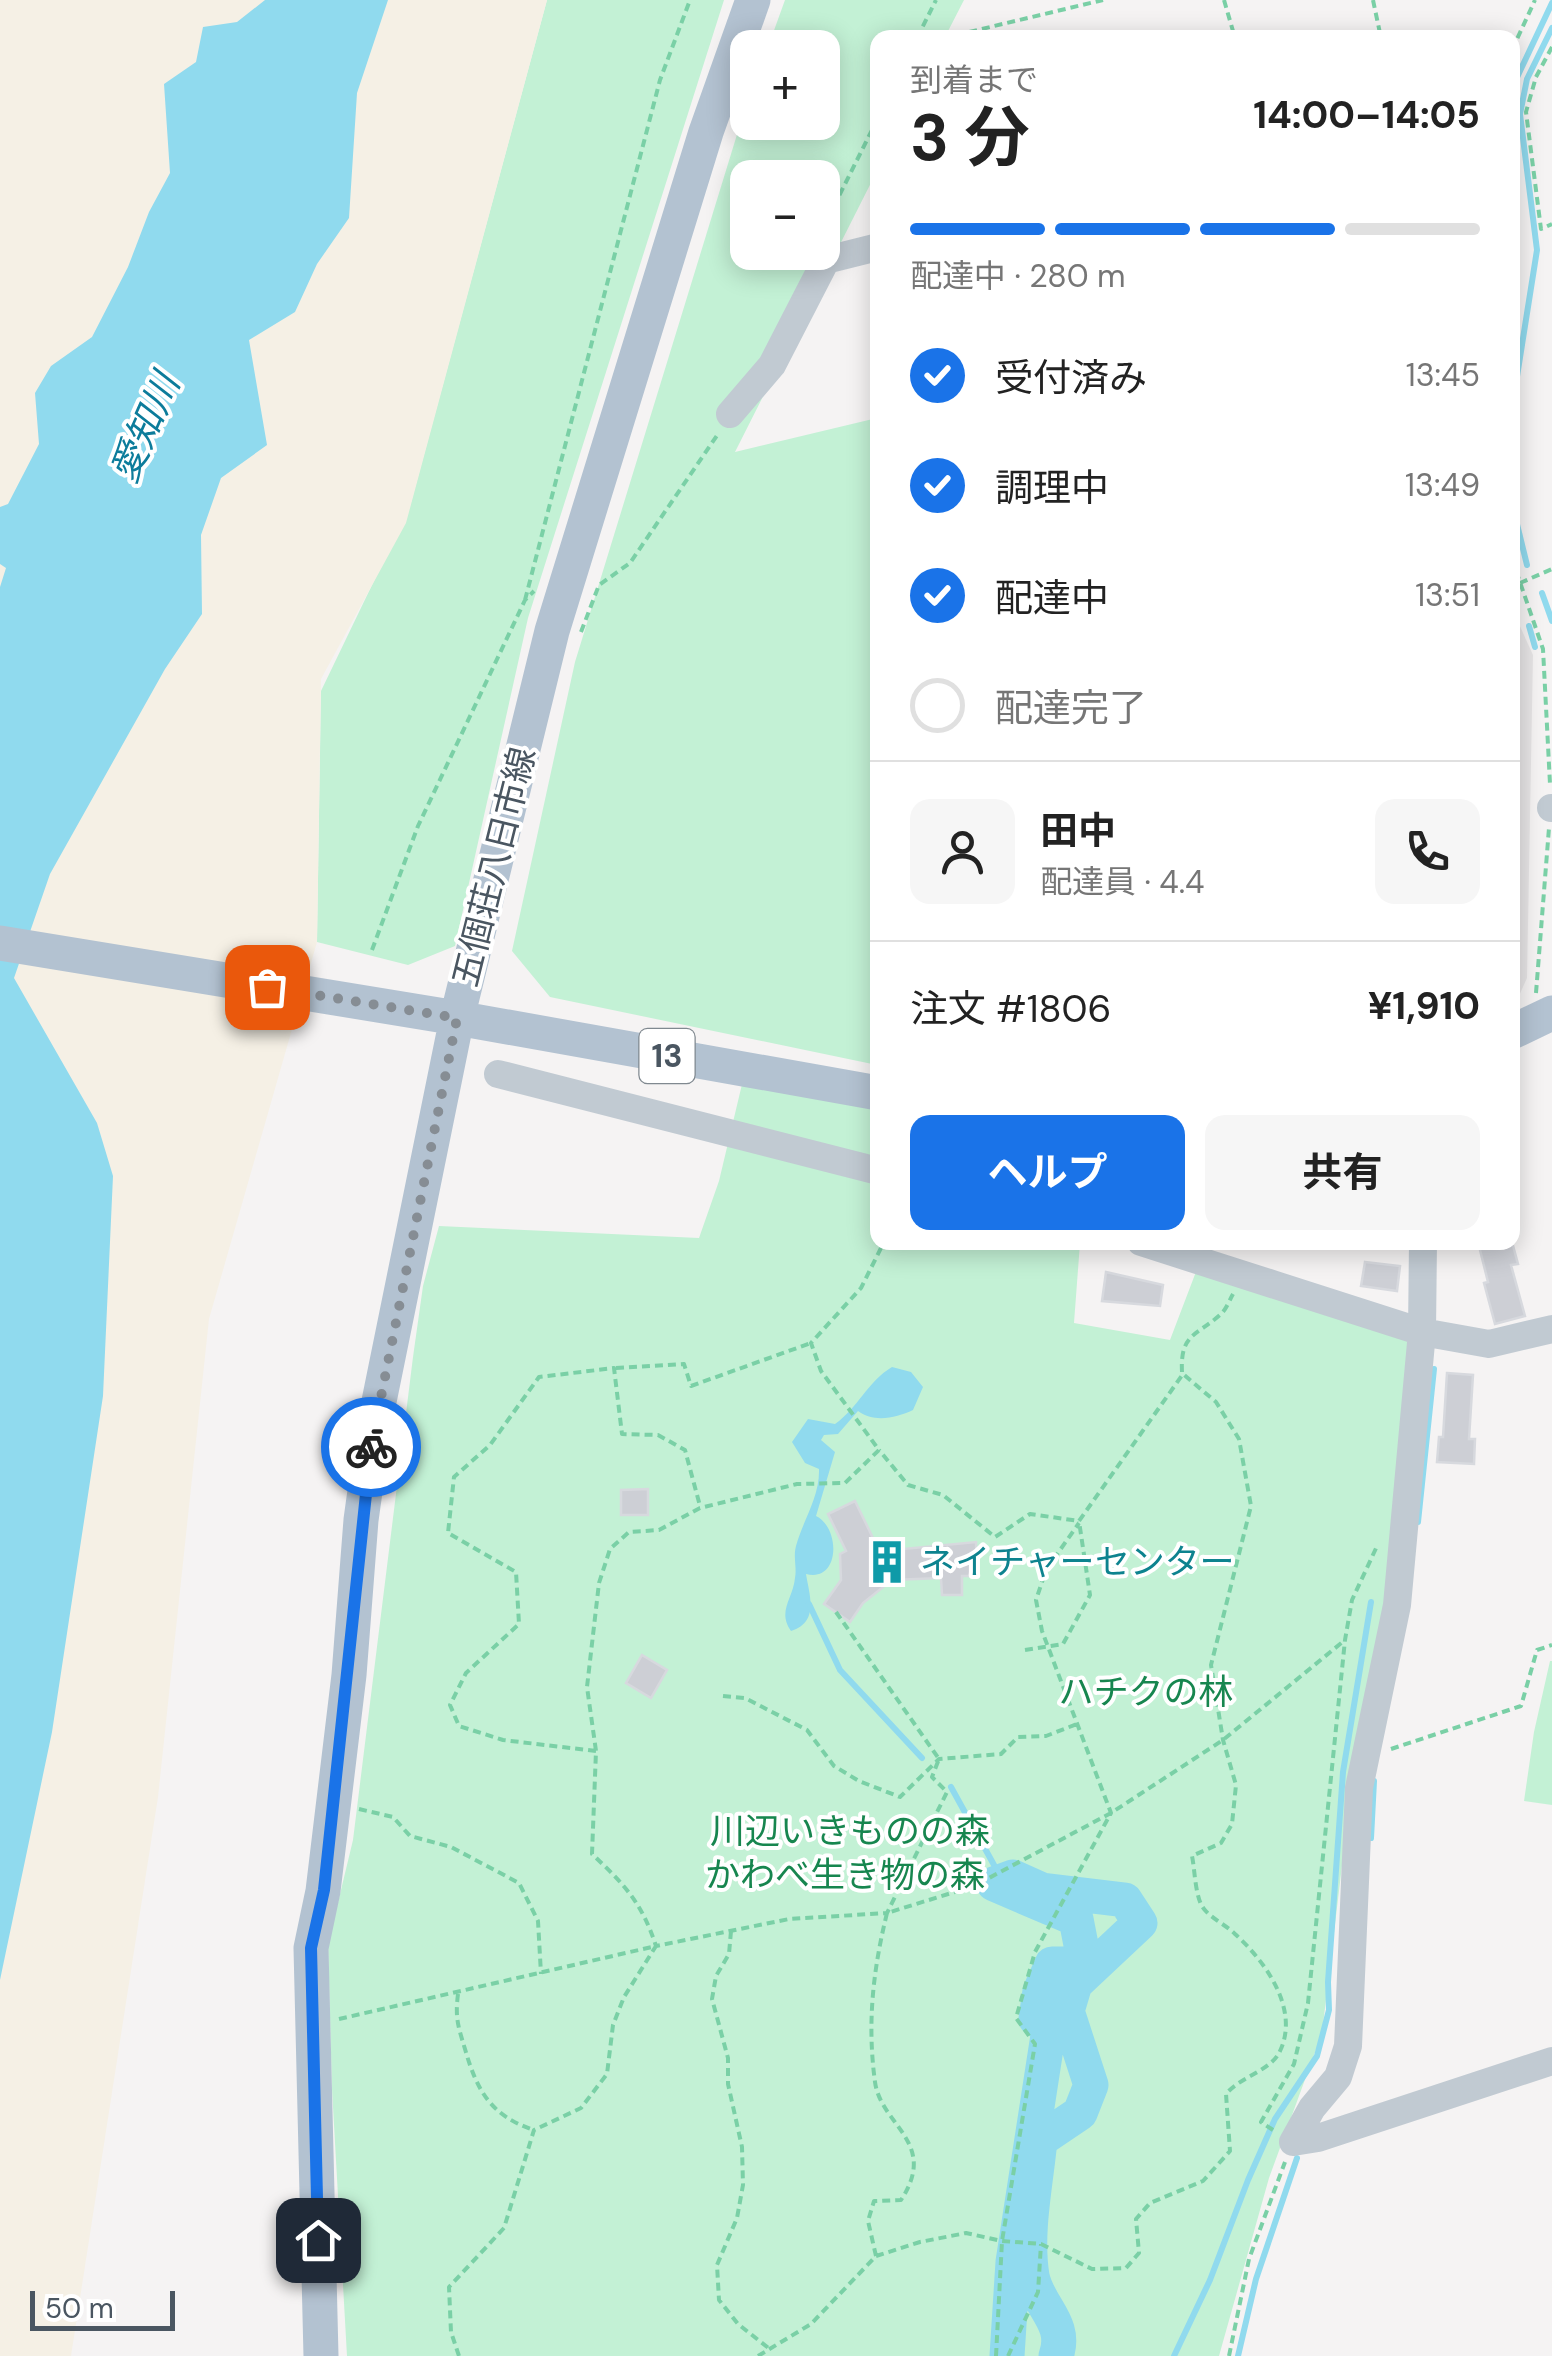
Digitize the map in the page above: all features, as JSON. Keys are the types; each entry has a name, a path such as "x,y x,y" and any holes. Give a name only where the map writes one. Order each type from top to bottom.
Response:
{"main road":[{"name":"五個荘八日市線","path":"321,2356 311,1948 324,1890 374,1426 457,1018 552,631 706,132 753,0"},
{"name":"13","path":"0,944 457,1018 870,1092"},
{"path":"1520,1028 1552,1013"}],"street":[{"path":"730,414 772,365 826,260 870,249"},
{"path":"498,1074 870,1170"},
{"path":"1164,1250 1412,1329 1489,1344 1552,1329"},
{"path":"1293,2142 1312,2108 1338,2078 1348,2046 1359,1788 1397,1606 1412,1329 1423,1250"},
{"path":"1293,2142 1318,2138 1552,2061"}],"path":[{"path":"372,950 418,826 524,600 660,80 690,0"},
{"path":"921,30 936,0"},
{"path":"977,30 1103,0"},
{"path":"1224,0 1233,30"},
{"path":"1374,0 1380,30"},
{"path":"1520,33 1535,0"},
{"path":"1552,47 1536,77 1526,112 1541,229 1552,224"},
{"path":"840,194 870,134"},
{"path":"552,631 584,632 599,584 630,563 730,414"},
{"path":"1520,583 1552,569"},
{"path":"524,600 537,588"},
{"path":"596,1750 503,1740 459,1726 450,1705 466,1673 520,1624 516,1572 448,1533 454,1477 490,1445 538,1376 684,1364 691,1386 812,1342 861,1288 880,1250"},
{"path":"996,2356 1002,2241 1035,2044 1016,2018 1035,1952 1112,1813 1042,1631 1036,1600 1046,1570 1182,1374 1181,1351 1196,1330 1223,1314 1242,1277"},
{"path":"812,1342 820,1372 908,1485 943,1494 995,1537 1030,1514 1079,1522"},
{"path":"614,1368 622,1434 658,1435 684,1450 700,1508"},
{"path":"758,2356 812,2324 876,2256 966,2233 1042,2244 1092,2268 1126,2268 1140,2253 1136,2219 1150,2203 1203,2181 1230,2152 1226,2094 1238,2080 1272,2063 1282,2049 1287,2018 1273,1978 1237,1935 1202,1907 1192,1856 1221,1843 1232,1824 1236,1785 1222,1740 1211,1665 1251,1506 1239,1440 1216,1402 1182,1374"},
{"path":"458,1992 455,2019 473,2080 495,2109 512,2122 534,2130 582,2108 607,2074 613,2026 656,1946 645,1912 624,1884 592,1854 596,1750 586,1687 599,1584 610,1549 628,1532 659,1530 700,1508 797,1484 845,1483 880,1450"},
{"path":"1025,1650 1063,1644 1090,1596 1079,1522"},
{"path":"1261,2122 1294,2064 1308,2003 1345,1640 1352,1600 1378,1546 1380,1529"},
{"path":"836,1612 939,1759"},
{"path":"312,2026 788,1919 887,1913 974,1886 1112,1813 1222,1740 1345,1640"},
{"path":"1386,1751 1521,1706 1538,1650 1552,1646"},
{"path":"723,1696 746,1698 806,1730 834,1766 900,1797 939,1759 1001,1754 1018,1738 1046,1736 1078,1724"},
{"path":"876,2256 868,2221 874,2201 901,2200 912,2183 912,2172 904,2130 884,2106 876,2088 870,2008 887,1913 947,1792 932,1777 939,1759"},
{"path":"334,1803 392,1817 410,1836 451,1847 519,1883 538,1921 541,1974"},
{"path":"731,1931 729,1954 716,1976 712,1999 728,2058 728,2084 742,2147 743,2184 737,2218 717,2265 719,2300 738,2324 771,2350"},
{"path":"459,2356 451,2332 449,2287 504,2228 534,2130"},
{"path":"1229,2356 1249,2259 1293,2142"},
{"path":"1008,2356 1038,2292 1042,2244"}],"shaded area":[{"path":"1520,626 1533,655 1527,978 1520,994"}],"green space":[{"path":"547,0 724,0 528,618 455,946 408,965 317,942 321,691 410,506"},
{"path":"785,0 964,0 949,30 870,30 870,185 840,244 840,160 730,160 730,270 827,270 735,452 870,420 870,1064 550,997 512,951 575,662 735,140 840,140 840,30 774,30"},
{"name":"川辺いきものの森","path":"743,1080 870,1106 870,1250 1079,1250 1074,1323 1170,1340 1202,1256 1416,1322 1399,1542 1355,1757 1322,2033 1269,2178 1219,2356 347,2356 328,1944 353,1840 413,1357 423,1286 439,1226 699,1238 719,1181"},
{"path":"1552,1661 1552,1805 1524,1801"}],"sand":[{"path":"0,0 547,0 406,523 321,679 317,942 209,1319 158,1797 71,2356 0,2356"}],"water":[{"name":"愛知川","path":"265,0 388,0 357,93 349,218 317,264 295,312 249,340 267,445 221,478 201,535 202,614 165,669 50,874 14,978 97,1123 113,1176 103,1396 52,1732 0,1980 0,587 6,568 0,564 0,507 8,504 39,444 35,393 51,366 92,337 170,173 164,84 196,62 203,27 237,22"},
{"path":"892,1367 911,1372 923,1387 913,1410 885,1418 858,1411 838,1434 824,1435 821,1440 835,1452 816,1516 830,1531 833,1553 825,1570 817,1575 806,1574 809,1614 800,1627 791,1631 785,1617 794,1585 795,1550 819,1479 819,1469 805,1463 792,1442 808,1419 835,1424"}],"building":[{"path":"1480,1250 1514,1250 1518,1264 1511,1265 1525,1316 1495,1324 1484,1283 1488,1282"},
{"path":"1365,1262 1400,1266 1397,1291 1361,1286"},
{"path":"1106,1272 1163,1285 1160,1306 1102,1301"},
{"path":"1447,1373 1473,1375 1469,1439 1475,1439 1474,1464 1437,1462 1439,1437 1443,1437"},
{"path":"648,1489 648,1515 621,1515 621,1490"},
{"name":"ネイチャーセンター","path":"855,1501 873,1538 893,1550 976,1542 977,1576 962,1576 962,1595 942,1595 941,1578 892,1580 863,1603 850,1622 824,1604 841,1580 840,1554 846,1551 828,1514"},
{"path":"642,1655 667,1670 651,1698 626,1683"}],"waterway":[{"path":"1520,71 1552,3"},
{"path":"1520,114 1527,79 1552,28"},
{"path":"1520,114 1537,250 1520,357"},
{"path":"1520,537 1527,565"},
{"path":"1542,593 1552,621"},
{"path":"1529,626 1535,647"},
{"path":"1418,1522 1434,1369"},
{"path":"1174,2356 1210,2280 1275,2119 1317,2056 1329,2010 1343,1772 1371,1602"},
{"path":"809,1604 840,1670 922,1758"},
{"path":"1371,1838 1374,1781"},
{"path":"951,1787 994,1865"},
{"path":"1007,2356 1013,2262 1049,2029 1036,2019 1040,1991 1052,1964 1076,1964 1082,1950 1076,1919 994,1884 1013,1877 1042,1890 1125,1900 1140,1923 1075,1984 1067,2011 1091,2085 1080,2113 1040,2140 1030,2259 1035,2287 1058,2334 1056,2356"},
{"path":"1238,2356 1256,2279 1297,2158"}],"way so far":[{"path":"267,987 457,1018 371,1447"}],"place":[{"name":"ネイチャーセンター","path":"887,1562"}],"route":[{"path":"318,2240 311,1948 324,1890 371,1447"}],"park label":[{"name":"ハチクの林","path":"1146,1692"},
{"name":"かわべ生き物の森","path":"845,1875"}]}
